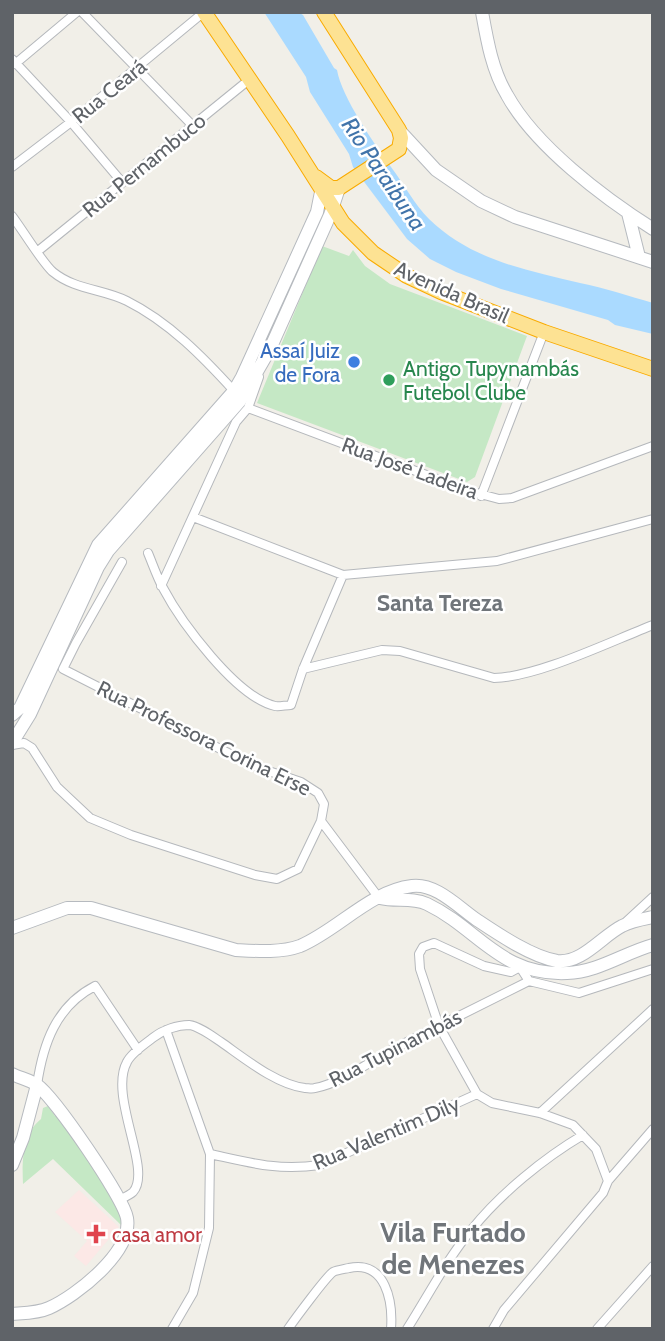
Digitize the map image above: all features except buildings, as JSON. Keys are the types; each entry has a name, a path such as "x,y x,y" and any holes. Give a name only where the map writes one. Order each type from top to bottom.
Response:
{"highway":[{"name":"Avenida Brasil","path":"204,12 312,173 321,192 343,223 373,253 407,276 441,292 544,332 653,369"},
{"path":"312,173 331,188 343,186 397,150 401,138 399,130 324,12"},
{"path":"343,186 337,204 343,223"}],"main road":[{"path":"482,12 490,54 514,107 567,164 628,213 653,229"},
{"path":"399,130 436,170 481,201 514,217 653,262"},
{"path":"397,150 408,148 419,153"},
{"path":"240,400 257,346 330,215 343,186"},
{"path":"12,744 21,712 90,557 104,537 240,400 270,349 317,212 321,192"},
{"path":"628,213 639,257"},
{"path":"617,250 633,235"},
{"path":"12,928 67,908 91,908 236,950 259,951 297,947 379,898 396,890 415,886 438,891 487,926 526,949 557,961 570,960 580,955 623,925 653,918"},
{"path":"379,898 420,901 438,910 501,958 520,967 567,973 593,969 634,950 653,945"},
{"path":"463,928 473,931 487,926"},
{"path":"520,967 526,949"},
{"path":"12,1074 37,1085 63,1113 120,1200 127,1218 127,1232 112,1257 94,1278 72,1295 48,1308 12,1314"},
{"path":"12,1165 37,1085"},
{"path":"32,1108 53,1102"}],"street":[{"path":"121,181 71,122 14,63 79,12 193,125"},
{"name":"Rua Ceará","path":"12,167 204,12"},
{"name":"Rua Pernambuco","path":"38,251 250,79"},
{"path":"12,216 50,270 70,284 108,293 151,316 203,357 240,400 236,422 161,586"},
{"path":"481,496 544,332"},
{"name":"Rua José Ladeira","path":"240,400 481,496 499,499 512,498 653,446"},
{"path":"193,517 343,575 497,561 653,519"},
{"path":"148,553 161,586 188,627 231,678 275,706 291,705 303,669 343,575"},
{"name":"Rua Professora Corina Erse","path":"122,562 64,669 254,766 301,782 318,793 324,804 321,821"},
{"path":"303,669 382,650 400,651 494,678 508,677 550,665 653,625"},
{"path":"12,744 24,743 32,748 57,788 90,818 131,835 256,875 277,879 298,869 321,821 379,898"},
{"path":"623,925 653,897"},
{"path":"608,1181 596,1149 573,1125 540,1113 492,1103 477,1094 439,1026 420,969 419,954 423,947 434,943 484,966 512,972 520,967 529,981 579,993 653,969"},
{"name":"Rua Tupinambás","path":"169,1029 190,1025 209,1034 276,1078 291,1085 315,1088 337,1080 529,981"},
{"path":"37,1085 48,1036 67,1007 95,986 138,1050"},
{"path":"540,1113 653,1009"},
{"path":"120,1200 134,1191 137,1183 135,1149 121,1084 127,1062 153,1038 169,1029 210,1154 209,1228 194,1293 172,1329"},
{"name":"Rua Valentim Dily","path":"210,1154 271,1167 320,1165 477,1094"},
{"path":"494,1329 504,1310 653,1129"},
{"path":"407,1329 470,1231 492,1206 583,1135"},
{"path":"288,1329 333,1272 358,1266 374,1270 384,1282 390,1294 391,1329"},
{"path":"597,1329 653,1266"}],"shaded area":[{"name":"casa amor","path":"79,1190 119,1227 86,1266 74,1256 87,1241 55,1212"}],"green space":[{"name":"Antigo Tupynambás Futebol Clube","path":"322,246 349,256 353,250 365,266 390,284 527,336 475,477 467,482 257,403"},
{"path":"48,1106 55,1116 60,1114 124,1219 121,1225 53,1159 23,1184 23,1158 27,1140 41,1119 43,1108"}],"water":[{"name":"Rio Paraibuna","path":"264,12 298,12 303,15 337,70 345,94 368,133 419,207 445,233 500,262 653,303 653,334 615,325 608,320 501,289 430,259 407,239 353,167 349,154 310,92 306,77"}],"place":[{"name":"Assaí Juiz de Fora","path":"354,362"},
{"name":"Antigo Tupynambás Futebol Clube","path":"389,380"},
{"name":"casa amor","path":"96,1234"}],"district":[{"name":"Santa Tereza","path":"440,603"},
{"name":"Vila Furtado de Menezes","path":"453,1248"}]}
